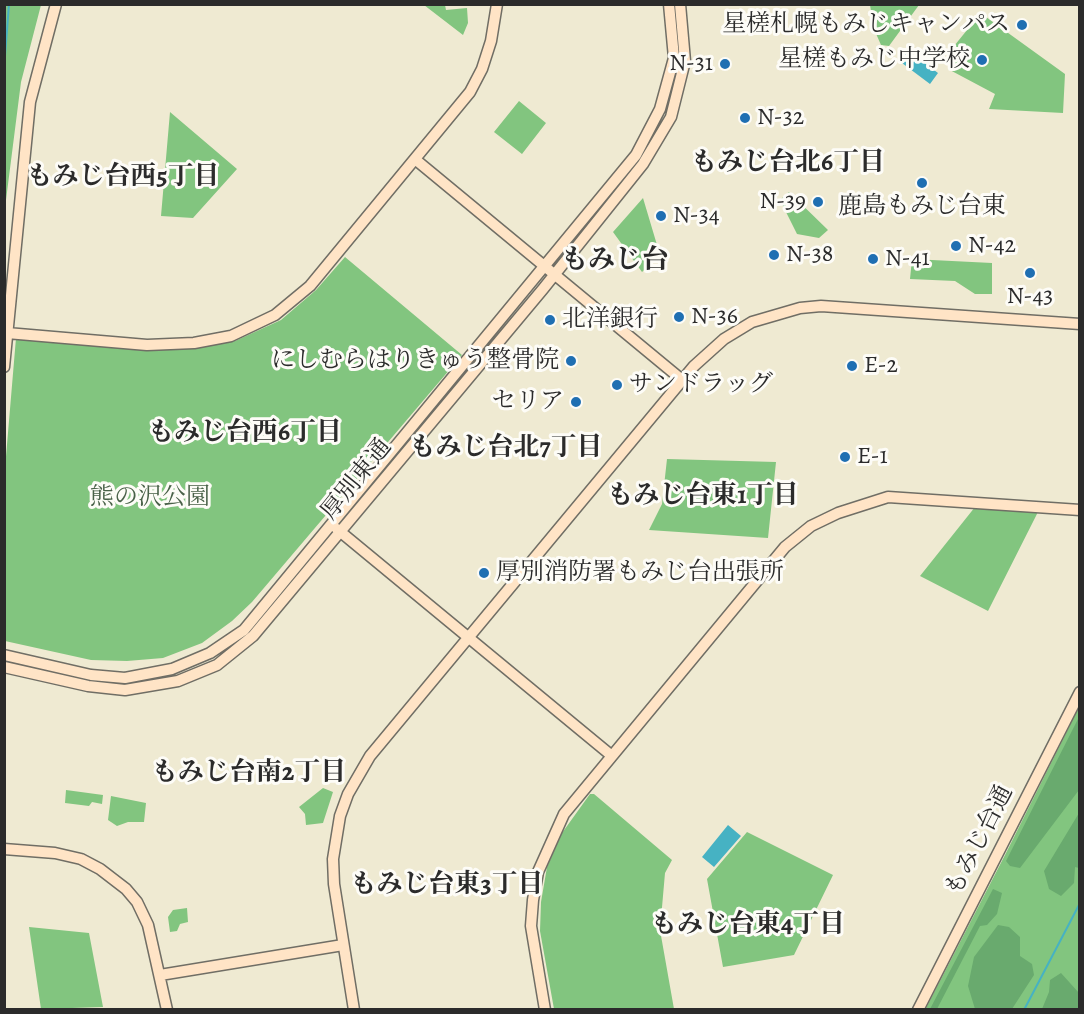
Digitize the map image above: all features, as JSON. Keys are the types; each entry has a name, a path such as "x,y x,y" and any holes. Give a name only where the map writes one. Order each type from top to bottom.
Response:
{"street":[{"path":"4,368 30,102 56,4"},
{"path":"7,333 147,345 194,343 231,336 283,309 310,286 470,92 482,69 491,41 497,4"},
{"name":"厚別東通","path":"4,655 91,675 125,678 172,669 210,653 244,630 636,155 660,109 674,58 669,4"},
{"name":"厚別東通","path":"4,667 88,686 125,690 177,681 217,665 253,636 555,274 643,164 671,117 685,61 680,4"},
{"path":"416,160 681,380"},
{"path":"354,1010 334,884 333,859 340,816 348,794 370,756 470,639 681,380 733,333 752,322 800,308 836,306 1080,324"},
{"path":"545,1010 531,926 538,872 564,814 785,547 811,526 856,505 888,497 1080,510"},
{"path":"332,525 612,756"},
{"name":"もみじ台通","path":"918,1010 1080,692"},
{"path":"4,849 55,853 72,857 100,869 115,879 137,902 148,925 166,1010"},
{"path":"160,975 344,945"}],"green space":[{"path":"870,4 919,5 889,46 881,45 874,29"},
{"path":"4,5 41,5 21,82 6,200"},
{"path":"424,5 445,5 446,10 467,8 468,23 463,35"},
{"path":"986,17 1065,74 1063,113 989,109 995,94 948,69 950,51 976,19"},
{"path":"519,101 546,123 522,154 494,132"},
{"path":"170,112 237,169 193,218 161,216"},
{"path":"789,192 828,230 819,238 797,234 780,200"},
{"path":"643,198 660,255 642,272 613,232"},
{"name":"熊の沢公園","path":"345,257 462,355 252,602 232,621 202,643 163,658 127,661 91,660 5,641 4,480 16,338 149,351 235,341 281,320 316,290"},
{"path":"912,259 992,263 992,294 975,294 955,281 910,279"},
{"path":"667,459 776,462 768,538 649,530 662,504"},
{"path":"979,502 1041,506 988,611 920,576"},
{"path":"1079,707 1079,1009 925,1010 1005,855"},
{"path":"1079,717 1079,790 1020,868 1010,866 1006,861"},
{"path":"323,788 333,792 323,823 306,825 305,814 299,807"},
{"path":"66,790 103,795 102,804 92,802 89,806 65,803"},
{"path":"590,794 594,794 672,860 665,873 660,930 674,1009 554,1009 540,931 541,902 547,867 562,833"},
{"path":"111,796 146,803 144,822 128,822 117,826 108,820"},
{"path":"1079,813 1079,868 1075,867 1074,883 1061,896 1049,889 1044,871"},
{"path":"747,832 833,875 794,955 723,967 707,879"},
{"path":"993,889 1002,893 997,914 987,925 980,926 937,1009 930,1009"},
{"path":"187,908 188,922 180,924 177,931 170,932 168,917 173,910"},
{"path":"998,925 1009,927 1020,937 1020,956 1032,964 1034,975 1012,1009 975,1009 968,986 974,957"},
{"path":"29,927 89,933 103,1007 41,1009"},
{"path":"1061,973 1079,993 1079,1009 1042,1009 1049,992 1050,980"}],"water":[{"path":"906,49 938,73 930,84 898,60"},
{"path":"728,825 741,836 714,867 702,857"}],"waterway":[{"path":"4,69 9,4"},
{"path":"1024,1010 1080,903"}],"place":[{"name":"星槎札幌もみじキャンパス","path":"1022,25"},
{"name":"星槎もみじ中学校","path":"982,60"},
{"name":"N-31","path":"725,64"},
{"name":"N-32","path":"745,118"},
{"name":"鹿島もみじ台東","path":"922,183"},
{"name":"N-39","path":"818,202"},
{"name":"N-34","path":"661,216"},
{"name":"N-42","path":"956,246"},
{"name":"N-38","path":"774,255"},
{"name":"N-41","path":"873,259"},
{"name":"N-43","path":"1030,273"},
{"name":"N-36","path":"679,317"},
{"name":"北洋銀行","path":"550,320"},
{"name":"にしむらはりきゅう整骨院","path":"571,361"},
{"name":"E-2","path":"852,366"},
{"name":"サンドラッグ","path":"617,385"},
{"name":"セリア","path":"576,402"},
{"name":"E-1","path":"845,457"},
{"name":"厚別消防署もみじ台出張所","path":"484,573"}],"district":[{"name":"もみじ台北6丁目","path":"788,164"},
{"name":"もみじ台西5丁目","path":"123,178"},
{"name":"もみじ台","path":"615,261"},
{"name":"もみじ台西6丁目","path":"245,434"},
{"name":"もみじ台北7丁目","path":"506,449"},
{"name":"もみじ台東1丁目","path":"703,497"},
{"name":"もみじ台南2丁目","path":"249,774"},
{"name":"もみじ台東3丁目","path":"447,886"},
{"name":"もみじ台東4丁目","path":"748,926"}]}
